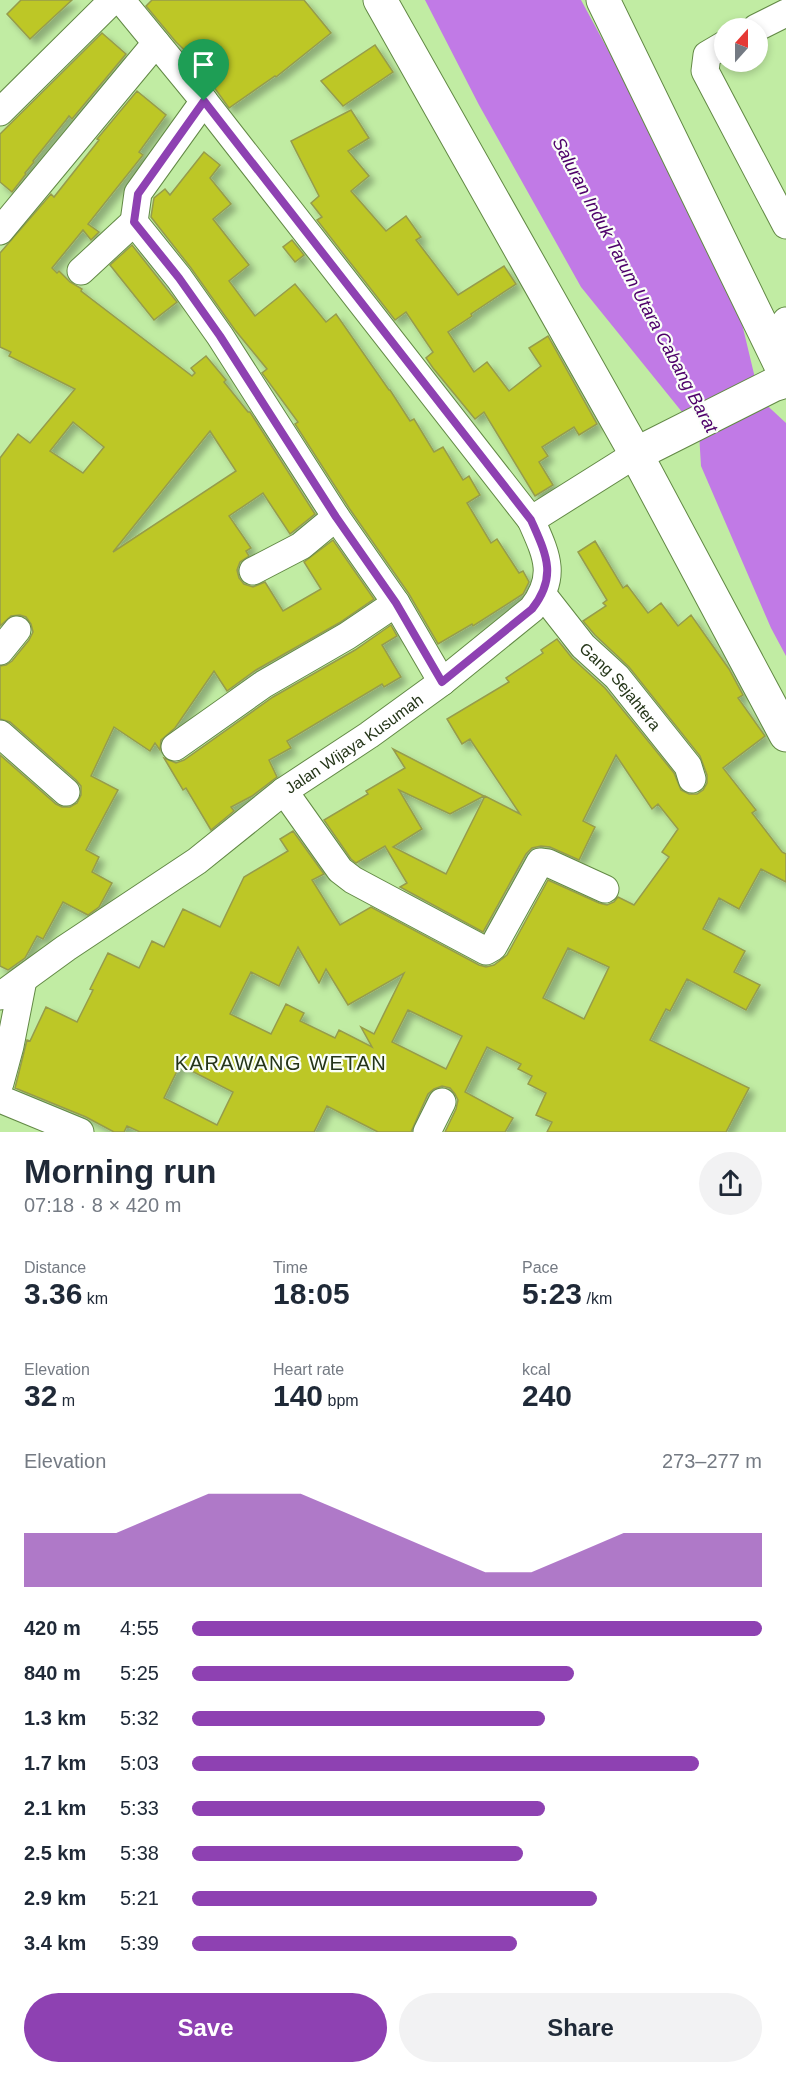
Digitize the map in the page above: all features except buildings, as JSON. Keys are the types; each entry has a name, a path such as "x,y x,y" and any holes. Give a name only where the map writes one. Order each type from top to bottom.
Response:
{"street":[{"path":"0,112 113,0"},
{"path":"121,0 204,101 531,520 547,557 548,580 543,595"},
{"path":"380,0 636,454 786,735"},
{"path":"531,520 636,454 681,429 782,380 778,332 603,0"},
{"path":"768,22 786,14"},
{"path":"0,231 156,43"},
{"path":"714,50 707,54 705,71 786,225"},
{"path":"81,271 134,222 138,194 204,101"},
{"path":"134,222 179,278 220,336 336,517 396,603 442,682"},
{"path":"253,571 301,546 336,517"},
{"name":"Jalan Wijaya Kusumah","path":"0,996 66,948 197,861 284,791 369,735 442,682 532,609 543,595"},
{"name":"Gang Sejahtera","path":"543,595 583,646 617,677 688,766 692,780"},
{"path":"174,747 264,684 347,636 396,603"},
{"path":"0,651 17,630"},
{"path":"0,734 66,792"},
{"path":"284,791 340,870 353,880 486,951 493,947 540,862 548,863 605,889"},
{"path":"0,1083 23,980"},
{"path":"0,1099 80,1132"},
{"path":"427,1132 442,1101"}],"water":[{"name":"Saluran Induk Tarum Utara Cabang Barat","path":"425,0 581,0 661,148 738,307 760,399 786,423 786,656 771,628 701,466 699,433 581,287 479,105"}],"district":[{"name":"KARAWANG WETAN","path":"281,1063"}],"route":[{"path":"204,101 531,520 547,557 548,580 543,595 532,609 442,682 396,603 336,517 220,336 179,278 134,222 138,194 204,101"}]}
